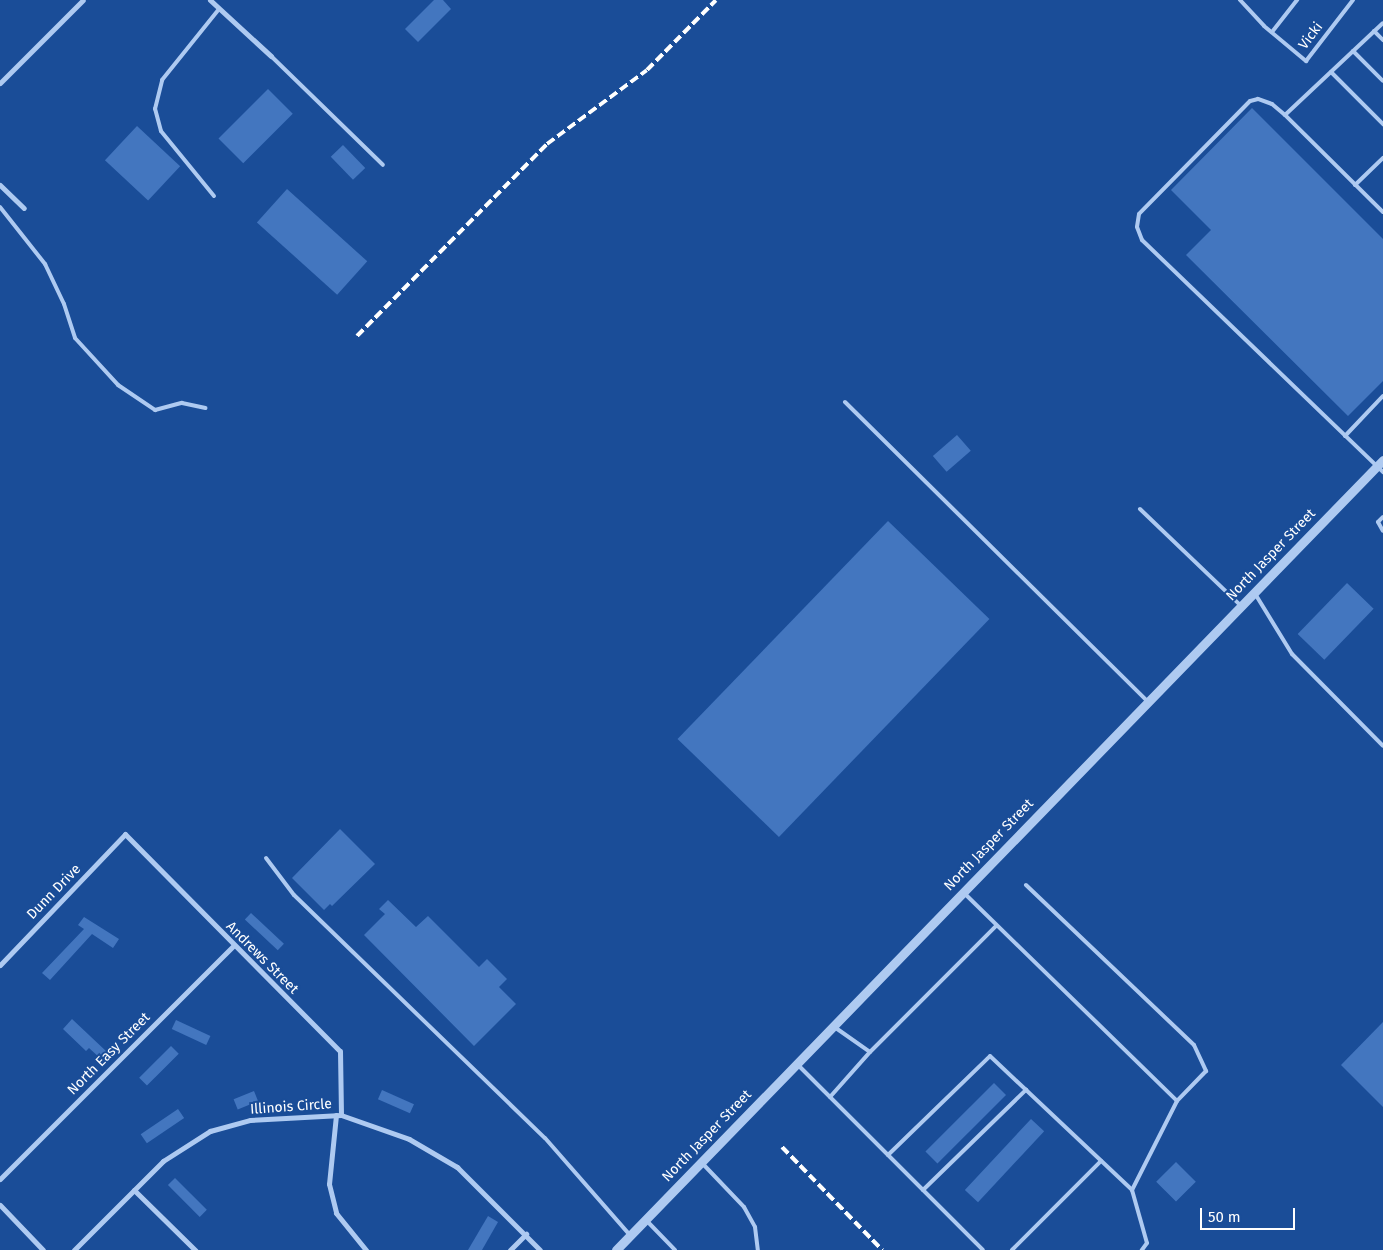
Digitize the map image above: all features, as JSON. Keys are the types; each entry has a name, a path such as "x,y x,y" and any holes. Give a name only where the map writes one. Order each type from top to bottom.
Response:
{"street":[{"path":"0,83 83,0"},
{"path":"210,0 271,56"},
{"path":"0,185 24,208"},
{"name":"North Jasper Street","path":"616,1250 1254,592 1381,466"},
{"name":"Andrews Street","path":"125,834 340,1051 339,1115 329,1184 336,1213 366,1250"},
{"name":"Dunn Drive","path":"0,965 125,834"},
{"name":"North Easy Street","path":"0,1179 234,946"},
{"name":"Illinois Circle","path":"74,1250 163,1161 210,1130 250,1120 339,1115 409,1139 457,1167 540,1250"},
{"path":"134,1190 195,1250"},
{"path":"0,1205 43,1250"},
{"path":"510,1250 526,1234"}],"lane":[{"path":"1240,0 1272,32 1297,0"},
{"name":"Vicki","path":"1272,32 1306,61 1353,0"},
{"path":"214,196 161,131 155,109 156,94 162,80 219,9"},
{"path":"1285,115 1383,23"},
{"path":"1374,31 1383,40"},
{"path":"1354,51 1383,80"},
{"path":"271,56 383,166"},
{"path":"1331,72 1383,124"},
{"path":"1381,466 1345,436 1142,240 1137,227 1140,214 1250,101 1258,99 1272,104 1285,115 1383,212"},
{"path":"1355,185 1383,158"},
{"path":"0,207 45,264 64,304 75,338 118,385 155,410 182,403 205,408"},
{"path":"1345,436 1383,396"},
{"path":"845,402 1148,701"},
{"path":"1140,509 1241,606"},
{"path":"1383,517 1378,522 1383,531"},
{"path":"1254,592 1292,654 1383,746"},
{"path":"266,858 294,895 545,1138 630,1235"},
{"path":"1026,885 1194,1045 1206,1071 1177,1101 1132,1190"},
{"path":"963,892 1177,1101"},
{"path":"830,1097 870,1052 996,926"},
{"path":"833,1026 870,1052"},
{"path":"888,1155 990,1056 1132,1190 1147,1243 1142,1250"},
{"path":"796,1064 983,1250"},
{"path":"923,1190 1026,1090"},
{"path":"1012,1250 1101,1161"},
{"path":"700,1162 744,1208 755,1228 758,1250"},
{"path":"645,1220 675,1250"}],"building":[{"path":"434,0 443,0 451,9 418,42 405,29"},
{"path":"268,89 293,114 243,163 219,138"},
{"path":"1252,108 1383,239 1383,381 1348,416 1186,255 1211,230 1171,190"},
{"path":"137,126 180,166 148,201 105,160"},
{"path":"343,145 365,168 353,180 331,157"},
{"path":"287,189 367,261 337,295 257,222"},
{"path":"957,435 971,451 947,472 933,456"},
{"path":"888,521 989,619 779,837 678,739"},
{"path":"1347,583 1374,609 1324,660 1298,634"},
{"path":"340,829 375,864 332,906 330,904 324,910 292,878"},
{"path":"388,900 416,927 428,916 479,967 487,959 507,979 499,987 516,1004 474,1046 364,935 385,914 379,909"},
{"path":"251,913 284,944 278,950 245,920"},
{"path":"84,917 119,939 113,948 92,934 50,980 42,973 84,929 78,925"},
{"path":"72,1019 107,1052 101,1059 89,1048 86,1051 63,1029"},
{"path":"176,1020 210,1036 206,1045 172,1029"},
{"path":"1383,1022 1383,1107 1341,1065"},
{"path":"171,1046 179,1054 147,1086 139,1078"},
{"path":"994,1083 1006,1095 937,1164 925,1152"},
{"path":"382,1090 414,1104 410,1113 378,1099"},
{"path":"254,1091 258,1101 238,1109 234,1099"},
{"path":"178,1109 184,1118 147,1143 141,1134"},
{"path":"1031,1119 1044,1131 978,1202 965,1190"},
{"path":"1176,1162 1196,1182 1176,1202 1156,1182"},
{"path":"175,1178 207,1210 200,1217 168,1185"},
{"path":"488,1216 498,1222 482,1250 468,1250"}],"railway":[{"path":"357,336 547,144 647,70 716,0"},
{"path":"782,1147 882,1250"}]}
